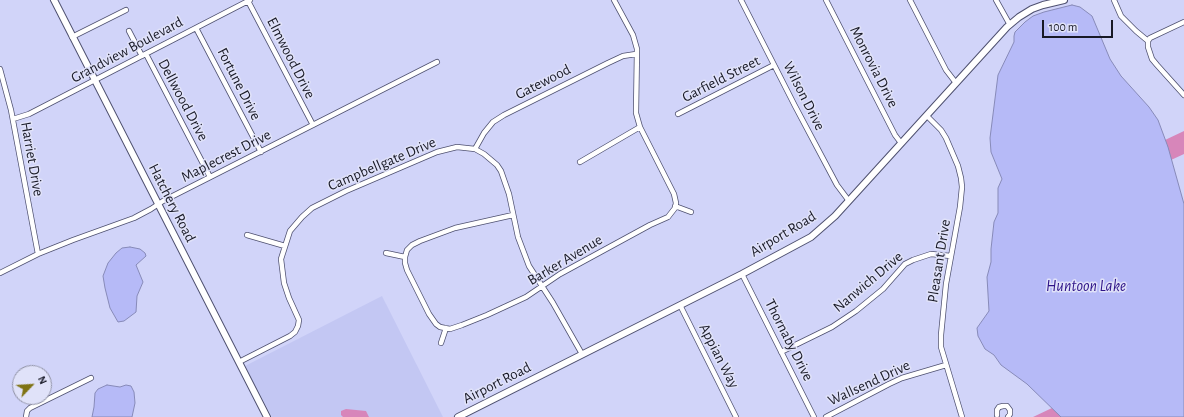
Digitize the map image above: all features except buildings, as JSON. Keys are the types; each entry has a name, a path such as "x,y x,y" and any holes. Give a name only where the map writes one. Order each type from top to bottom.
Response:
{"street":[{"name":"Hatchery Road","path":"54,0 267,417"},
{"path":"238,0 240,5"},
{"name":"Grandview Boulevard","path":"13,119 30,114 249,0"},
{"name":"Elmwood Drive","path":"249,0 313,125"},
{"path":"614,0 633,36 636,49 636,113 640,127 674,194 675,206 691,212"},
{"name":"Wilson Drive","path":"741,0 837,185 849,201"},
{"name":"Monrovia Drive","path":"826,0 893,131 901,143"},
{"path":"910,0 946,70 956,83"},
{"path":"996,0 1010,25"},
{"name":"Airport Road","path":"458,417 742,274 811,237 825,226 849,201 1010,25 1025,13 1036,8 1064,0"},
{"path":"1114,0 1121,16 1148,41"},
{"path":"72,37 126,10"},
{"path":"1184,22 1150,38 1148,41 1148,47 1152,59 1184,95"},
{"name":"Fortune Drive","path":"196,28 261,152"},
{"name":"Dellwood Drive","path":"129,31 144,55 210,178"},
{"name":"Gatewood","path":"475,149 484,133 493,122 504,115 623,56 636,54"},
{"name":"Maplecrest Drive","path":"0,273 38,254 134,218 158,204 437,62"},
{"name":"Garfield Street","path":"678,114 774,65"},
{"name":"Harriet Drive","path":"0,69 13,119 38,254"},
{"name":"Pleasant Drive","path":"927,116 941,130 946,138 958,166 961,178 962,187 960,207 946,284 941,347 962,417"},
{"path":"580,162 640,127"},
{"name":"Campbellgate Drive","path":"239,362 290,336 295,332 298,326 298,320 289,298 282,271 281,259 290,232 302,217 326,201 437,152 458,147 475,149"},
{"path":"475,149 484,154 497,165 509,194 522,251 529,266 553,303 582,354"},
{"name":"Barker Avenue","path":"446,328 450,329 487,315 526,297 560,274 601,251 668,217 675,206"},
{"path":"440,343 446,328 440,327 436,324 429,314 407,270 405,257 408,250 412,245 420,241 455,228 513,215"},
{"path":"247,235 285,246"},
{"path":"386,253 405,257"},
{"name":"Nanwich Drive","path":"781,352 832,327 856,311 883,289 897,272 909,262 931,254 951,256"},
{"name":"Thornaby Drive","path":"742,274 814,417"},
{"name":"Appian Way","path":"680,305 736,417"},
{"name":"Wallsend Drive","path":"826,417 895,381 946,365"},
{"path":"26,417 27,411 30,408 91,378"},
{"path":"996,416 999,407 1007,406 1010,410 1008,417"}],"shaded area":[{"path":"1184,131 1184,154 1171,160 1165,140"},
{"path":"382,296 443,417 272,417 245,366"},
{"path":"1052,408 1061,417 1033,417"},
{"path":"346,409 366,411 369,417 343,417 341,415 341,411"}],"water":[{"name":"Huntoon Lake","path":"1072,5 1080,7 1092,16 1110,59 1121,76 1149,107 1158,120 1168,147 1184,204 1184,417 1061,417 1027,384 1001,365 994,355 985,349 978,336 977,328 989,311 987,277 991,262 994,222 998,213 998,188 1002,179 991,152 990,138 998,75 1014,42 1015,32 1025,22 1033,16 1044,12"},
{"path":"130,247 140,249 145,253 146,256 136,265 143,282 137,296 136,312 124,321 118,322 110,308 103,276 108,263 116,253 122,248"},
{"path":"107,385 120,387 126,385 131,386 134,392 135,403 132,417 92,417 95,393 98,389"}]}
